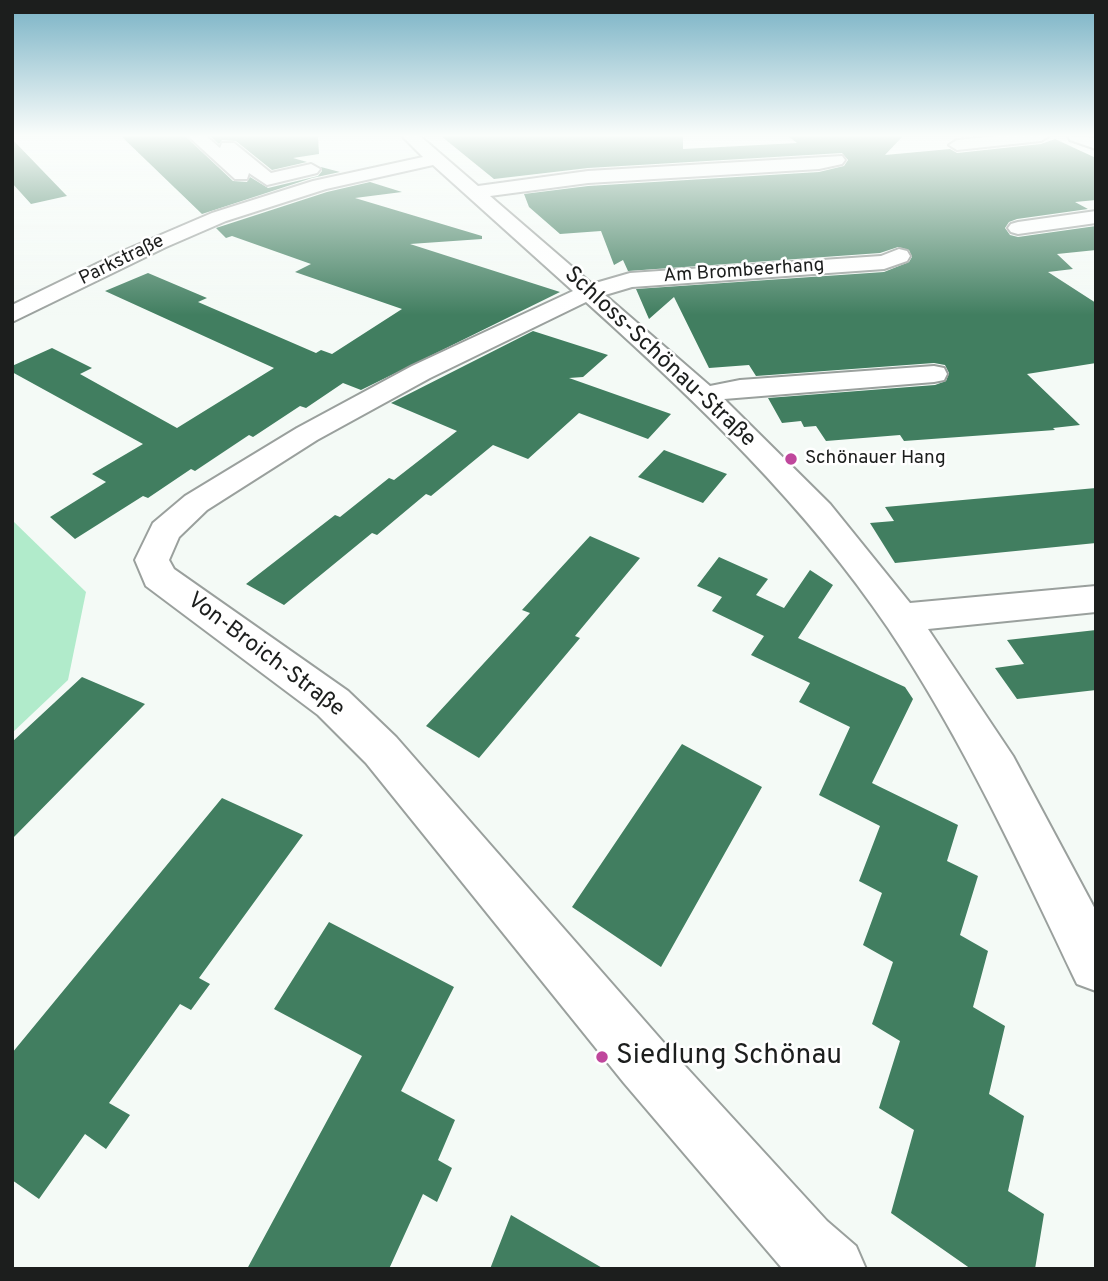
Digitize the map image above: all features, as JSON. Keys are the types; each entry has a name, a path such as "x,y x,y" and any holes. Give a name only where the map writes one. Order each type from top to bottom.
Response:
{"street":[{"path":"264,196 269,200"},
{"name":"Parkstraße","path":"12,315 180,233 286,196"},
{"name":"Schloss-Schönau-Straße","path":"479,196 705,396 818,512 901,618 997,769 1096,965"},
{"path":"1018,228 1096,217"},
{"name":"Am Brombeerhang","path":"589,292 630,279 884,262 899,256"},
{"name":"Von-Broich-Straße","path":"589,292 421,372 307,434 197,503 165,531 152,560 159,577 333,703 382,750 643,1063 804,1244 833,1269"},
{"path":"705,396 740,388 934,374"},
{"path":"901,618 1096,599"}],"green space":[{"path":"12,520 86,592 68,680 12,733"}],"building":[{"path":"24,196 67,196 31,204"},
{"path":"183,196 258,196 202,214"},
{"path":"315,196 372,196 355,198 482,236 482,239 410,244 560,292 361,390 343,383 306,408 300,406 253,437 249,435 195,471 191,469 148,498 143,496 75,539 50,517 106,482 92,474 143,444 12,372 12,366 52,348 92,368 80,374 177,428 274,368 105,291 148,273 207,298 198,302 316,353 321,350 332,354 402,309 295,272 311,264 232,236 226,238 216,228"},
{"path":"525,196 1096,196 1096,200 1075,202 1088,209 1017,219 1009,222 1005,228 1010,235 1018,237 1096,226 1096,250 1057,254 1073,269 1048,272 1096,303 1096,363 1027,374 1080,425 1053,428 1055,430 904,441 900,435 826,441 816,426 804,427 801,421 782,423 768,398 935,385 946,381 949,373 945,365 934,363 756,376 749,365 709,368 674,297 649,319 636,289 884,272 909,262 912,257 909,250 898,247 880,253 628,271 623,260 614,265 601,231 560,234 529,207"},
{"path":"533,331 608,355 583,377 569,378 671,414 648,439 579,413 528,459 493,445 431,496 426,494 377,535 372,533 284,605 246,584 335,515 340,517 389,478 394,480 457,431 391,403"},
{"path":"664,450 727,474 703,503 638,477"},
{"path":"1096,488 1096,543 895,563 870,523 894,521 885,507"},
{"path":"590,536 640,558 575,636 580,638 479,758 426,726 530,613 522,610"},
{"path":"719,557 768,579 756,595 784,608 810,570 833,585 798,638 905,687 913,699 872,783 958,825 947,861 978,876 960,935 988,951 973,1007 1005,1026 989,1094 1024,1116 1008,1191 1044,1214 1035,1269 971,1269 891,1213 914,1130 879,1108 900,1041 872,1024 893,962 863,945 882,893 859,881 880,826 819,795 850,727 799,702 810,683 751,655 764,636 712,611 722,597 697,586"},
{"path":"1096,630 1096,690 1017,699 995,668 1024,664 1007,640"},
{"path":"82,677 145,704 12,839 12,742"},
{"path":"682,744 762,787 661,967 572,907"},
{"path":"222,798 303,835 199,978 210,984 191,1010 180,1004 109,1103 130,1115 106,1149 85,1134 39,1199 12,1180 12,1053"},
{"path":"329,922 454,987 401,1091 455,1120 438,1160 452,1168 437,1202 423,1194 389,1269 247,1269 362,1056 274,1009"},
{"path":"511,1215 604,1269 490,1269"}],"place":[{"name":"Schönauer Hang","path":"791,459"},
{"name":"Siedlung Schönau","path":"602,1057"}]}
